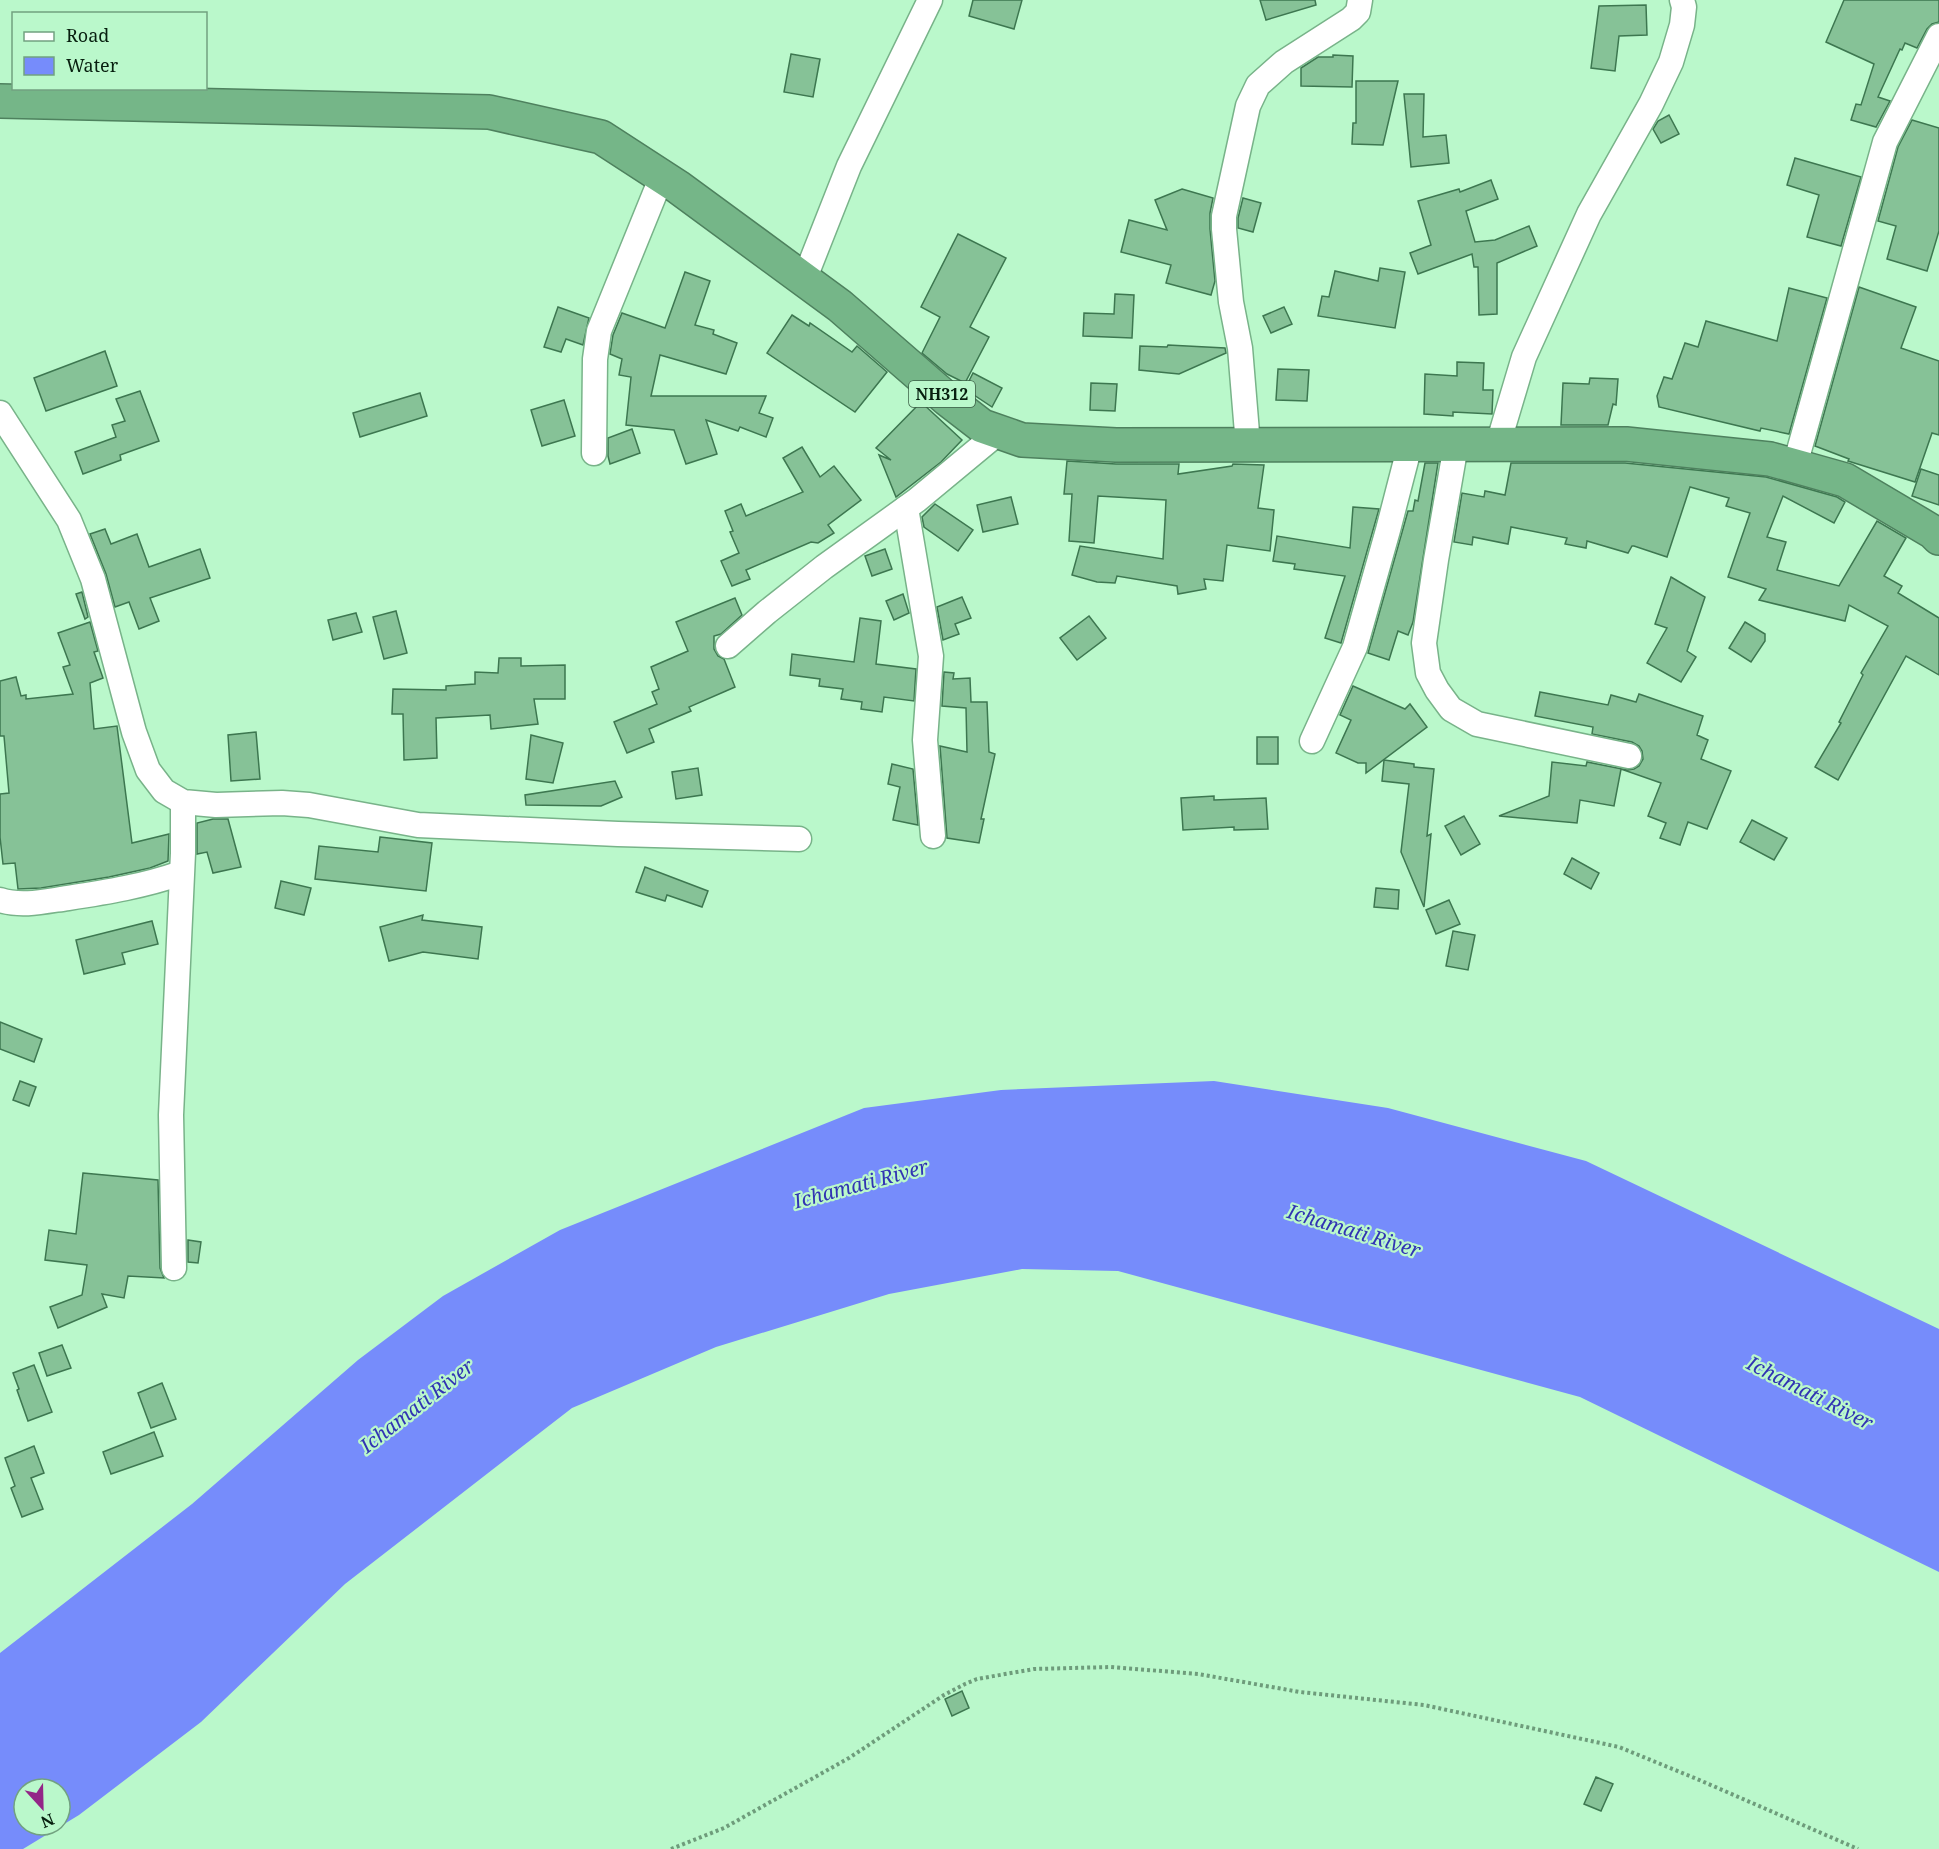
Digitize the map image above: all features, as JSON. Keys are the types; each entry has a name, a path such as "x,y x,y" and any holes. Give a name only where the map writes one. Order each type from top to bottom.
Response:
{"highway":[{"name":"NH312","path":"0,101 489,112 601,137 662,176 840,306 982,426 1022,440 1059,443 1248,445 1626,444 1770,459 1845,480 1939,538"}],"street":[{"path":"804,280 849,166 930,0"},
{"path":"1248,445 1240,348 1231,302 1224,229 1224,216 1248,106 1258,85 1284,62 1351,19 1358,12 1360,0"},
{"path":"1498,444 1524,357 1588,214 1651,104 1671,62 1682,25 1684,7 1682,0"},
{"path":"1795,465 1885,142 1939,36"},
{"path":"594,453 595,359 599,331 662,176"},
{"path":"0,413 69,520 93,579 134,732 148,770 164,791 183,802 282,803 418,825 799,839"},
{"path":"728,646 767,612 906,508 999,432"},
{"path":"1456,444 1424,644 1428,673 1437,690 1451,709 1477,724 1629,756"},
{"path":"1312,741 1355,647 1410,445"},
{"path":"906,508 931,656 925,740 933,836"},
{"path":"174,1268 171,1115 183,853 183,802"},
{"path":"0,900 10,903 29,903 121,890 181,873"}],"path":[{"path":"671,1849 724,1828 849,1758 944,1695 977,1679 1034,1669 1111,1667 1198,1674 1300,1692 1425,1705 1619,1747 1858,1849"}],"water":[{"name":"Ichamati River","path":"1214,1081 1388,1108 1586,1161 1939,1329 1939,1572 1580,1397 1118,1271 1022,1269 889,1294 716,1347 572,1408 345,1584 201,1722 79,1815 72,1819 72,1777 12,1777 12,1837 43,1837 23,1849 0,1849 0,1653 192,1504 358,1360 443,1296 560,1230 864,1108 1001,1090"}],"building":[{"path":"973,0 1022,0 1014,29 969,16"},
{"path":"1260,0 1315,0 1316,5 1266,20"},
{"path":"1844,0 1939,0 1939,22 1927,29 1917,48 1905,43 1902,50 1900,49 1878,97 1890,101 1876,127 1851,120 1856,104 1861,105 1874,64 1826,42"},
{"path":"1646,5 1647,35 1619,36 1615,71 1591,68 1599,6"},
{"path":"791,54 820,59 813,97 784,92"},
{"path":"1333,55 1353,56 1352,87 1301,86 1301,68 1318,57 1333,57"},
{"path":"1356,81 1398,81 1383,145 1352,144 1353,123 1356,123"},
{"path":"1404,94 1424,94 1423,137 1446,135 1449,163 1411,167"},
{"path":"1669,115 1679,134 1661,143 1653,129 1658,121"},
{"path":"1912,120 1939,128 1939,231 1927,271 1887,259 1896,226 1878,221 1898,147"},
{"path":"1795,158 1861,177 1841,246 1807,237 1819,195 1787,185"},
{"path":"1491,180 1498,199 1466,211 1475,242 1495,240 1529,226 1537,246 1497,263 1497,314 1479,315 1478,267 1474,267 1472,254 1418,274 1410,253 1431,245 1418,201 1459,189 1460,192"},
{"path":"1182,189 1213,198 1210,229 1215,281 1211,295 1166,283 1171,265 1121,252 1129,220 1167,230 1155,200"},
{"path":"1243,198 1261,203 1253,232 1238,228"},
{"path":"958,234 1006,258 970,327 989,337 965,383 947,374 922,353 940,317 921,307"},
{"path":"1380,268 1405,272 1395,328 1318,316 1322,296 1329,297 1335,271 1378,281"},
{"path":"685,272 710,281 695,325 714,330 713,334 737,343 726,374 660,355 651,396 766,396 759,413 773,418 766,437 740,427 738,431 706,420 717,454 686,464 674,430 626,425 631,377 619,375 622,359 610,354 613,335 622,313 665,328"},
{"path":"1859,287 1916,307 1901,348 1939,361 1939,435 1932,433 1915,482 1848,461 1849,459 1815,446"},
{"path":"1789,288 1827,298 1789,434 1761,428 1760,431 1659,407 1657,396 1664,377 1672,379 1685,343 1698,347 1706,321 1777,341"},
{"path":"1115,294 1134,295 1132,338 1083,336 1084,313 1114,314"},
{"path":"558,307 589,318 583,345 566,339 561,352 544,347"},
{"path":"1284,307 1292,324 1271,333 1263,316"},
{"path":"792,315 809,326 810,323 852,352 857,346 887,372 855,412 767,353"},
{"path":"1168,345 1225,348 1226,353 1179,374 1139,370 1140,346 1167,347"},
{"path":"105,351 117,386 46,411 34,378"},
{"path":"1457,362 1484,363 1483,390 1493,390 1492,414 1453,412 1453,416 1424,414 1425,374 1457,376"},
{"path":"1278,369 1309,370 1307,401 1276,400"},
{"path":"973,373 1002,388 992,407 965,389"},
{"path":"1590,378 1618,379 1616,405 1613,404 1608,425 1561,425 1563,383 1589,384"},
{"path":"1091,383 1117,384 1115,411 1090,410"},
{"path":"140,391 159,441 120,455 121,460 83,474 75,452 116,437 112,425 125,421 116,399"},
{"path":"420,393 427,416 360,437 353,413"},
{"path":"564,400 575,436 542,446 531,410"},
{"path":"921,402 962,440 941,462 896,497 879,455 891,460 876,448"},
{"path":"632,429 640,453 610,464 608,438"},
{"path":"802,447 820,477 834,466 861,500 828,525 834,533 818,543 811,542 746,570 750,579 732,586 721,561 739,553 730,532 733,531 725,511 741,504 746,516 803,492 783,458"},
{"path":"1067,461 1179,464 1178,474 1233,464 1264,465 1258,508 1274,510 1270,551 1227,545 1223,581 1204,579 1206,589 1178,594 1177,586 1117,576 1115,583 1097,582 1072,575 1080,546 1163,559 1166,500 1098,496 1094,543 1069,541 1072,494 1064,494"},
{"path":"1425,463 1438,463 1413,622 1408,635 1398,631 1389,660 1368,653 1408,511 1413,511 1415,500 1418,501"},
{"path":"1511,463 1625,463 1766,477 1837,497 1845,502 1834,523 1783,496 1767,537 1786,542 1777,570 1839,586 1877,521 1906,538 1884,576 1902,586 1898,593 1939,618 1939,675 1906,656 1838,780 1815,767 1841,723 1839,722 1863,675 1861,673 1888,626 1849,605 1845,621 1759,600 1766,589 1728,577 1750,513 1726,506 1729,498 1690,487 1667,557 1634,546 1628,553 1587,541 1586,548 1565,544 1567,538 1511,527 1508,544 1473,537 1472,545 1454,542 1462,493 1484,497 1485,491 1505,495"},
{"path":"1921,469 1939,475 1939,505 1912,496"},
{"path":"1011,497 1018,524 983,532 977,505"},
{"path":"935,504 973,530 958,551 924,527 922,517"},
{"path":"1353,507 1379,509 1341,643 1325,638 1345,576 1294,569 1295,564 1273,561 1277,536 1350,548"},
{"path":"105,529 111,544 137,534 149,567 200,549 210,578 150,598 159,621 139,629 129,602 115,607 106,574 90,534"},
{"path":"885,549 892,569 872,576 865,556"},
{"path":"1671,577 1705,597 1687,651 1696,657 1681,682 1647,663 1667,628 1655,624"},
{"path":"82,592 88,617 85,619 76,594"},
{"path":"903,594 909,613 894,620 886,601"},
{"path":"962,597 971,618 955,624 959,634 943,640 937,607"},
{"path":"735,598 742,615 721,634 714,636 714,649 718,656 724,659 735,687 689,707 691,711 649,729 654,742 627,753 614,722 657,704 652,692 659,689 651,667 688,651 676,622"},
{"path":"396,611 407,653 384,659 373,617"},
{"path":"356,613 362,632 333,640 328,620"},
{"path":"1089,616 1106,638 1077,660 1060,638"},
{"path":"860,618 881,621 876,664 916,669 914,701 884,697 882,712 861,709 862,702 841,699 843,689 819,686 820,679 790,675 792,654 854,662"},
{"path":"90,622 98,651 94,652 103,678 90,683 94,729 117,726 132,843 169,834 168,861 150,868 109,877 41,888 18,889 15,863 3,864 0,837 0,794 9,793 4,736 0,736 0,681 16,677 21,696 26,695 26,699 73,694 63,667 70,665 58,633"},
{"path":"1745,622 1765,634 1765,641 1751,662 1729,648"},
{"path":"499,658 521,658 521,666 565,665 565,699 534,699 538,724 491,729 490,715 436,718 437,758 404,760 403,714 392,714 393,689 446,690 446,686 475,684 475,672 498,673"},
{"path":"944,672 954,673 953,679 970,678 971,702 987,702 989,752 995,754 981,819 984,819 979,843 947,838 940,746 967,752 966,708 942,706"},
{"path":"1353,686 1405,709 1410,704 1427,727 1366,773 1366,763 1358,763 1336,753 1351,720 1340,715"},
{"path":"1540,692 1608,705 1611,695 1636,702 1639,694 1703,716 1697,735 1708,740 1701,759 1731,771 1707,829 1688,822 1680,845 1660,838 1666,823 1648,816 1661,783 1621,769 1614,806 1580,800 1577,823 1499,816 1549,796 1552,762 1586,766 1587,762 1627,770 1639,766 1643,759 1639,746 1632,742 1592,734 1593,727 1535,716"},
{"path":"256,732 260,779 231,781 228,735"},
{"path":"531,735 563,743 553,783 526,779"},
{"path":"1257,737 1278,737 1278,764 1257,764"},
{"path":"1384,760 1434,769 1427,836 1431,834 1424,907 1401,852 1409,784 1382,781"},
{"path":"892,764 913,769 918,825 893,820 900,787 888,784"},
{"path":"698,768 702,795 676,799 672,772"},
{"path":"615,781 622,797 601,806 526,805 525,795"},
{"path":"1214,796 1214,800 1266,798 1268,829 1234,830 1234,827 1183,830 1181,798"},
{"path":"1464,816 1480,844 1461,855 1445,826"},
{"path":"213,819 228,819 241,867 213,873 207,852 197,854 197,823"},
{"path":"1752,820 1787,838 1774,860 1740,842"},
{"path":"380,837 432,843 426,891 315,879 319,846 378,852"},
{"path":"1572,858 1599,873 1591,889 1564,874"},
{"path":"645,867 708,891 702,907 667,895 665,901 636,892"},
{"path":"281,881 311,888 304,915 275,908"},
{"path":"1376,888 1399,890 1398,909 1374,907"},
{"path":"1449,900 1460,924 1436,934 1426,910"},
{"path":"423,915 422,920 482,927 478,959 423,952 389,961 380,927"},
{"path":"152,921 158,944 122,953 125,964 84,974 76,940"},
{"path":"1453,931 1475,935 1468,970 1446,966"},
{"path":"0,1022 42,1039 34,1062 0,1049"},
{"path":"20,1081 36,1087 29,1106 13,1100"},
{"path":"83,1173 158,1180 160,1268 164,1278 128,1276 124,1298 102,1294 107,1307 58,1328 50,1307 82,1295 87,1265 45,1260 49,1230 76,1234"},
{"path":"188,1240 201,1242 198,1263 188,1262"},
{"path":"62,1345 71,1368 47,1376 39,1353"},
{"path":"34,1365 52,1412 28,1421 13,1373"},
{"path":"162,1383 176,1419 151,1428 138,1393"},
{"path":"154,1432 163,1456 111,1474 103,1452"},
{"path":"34,1446 44,1473 31,1478 43,1509 22,1517 11,1488 15,1486 5,1458"},
{"path":"962,1691 969,1708 952,1716 945,1699"},
{"path":"1596,1777 1613,1784 1601,1811 1584,1804"}]}
